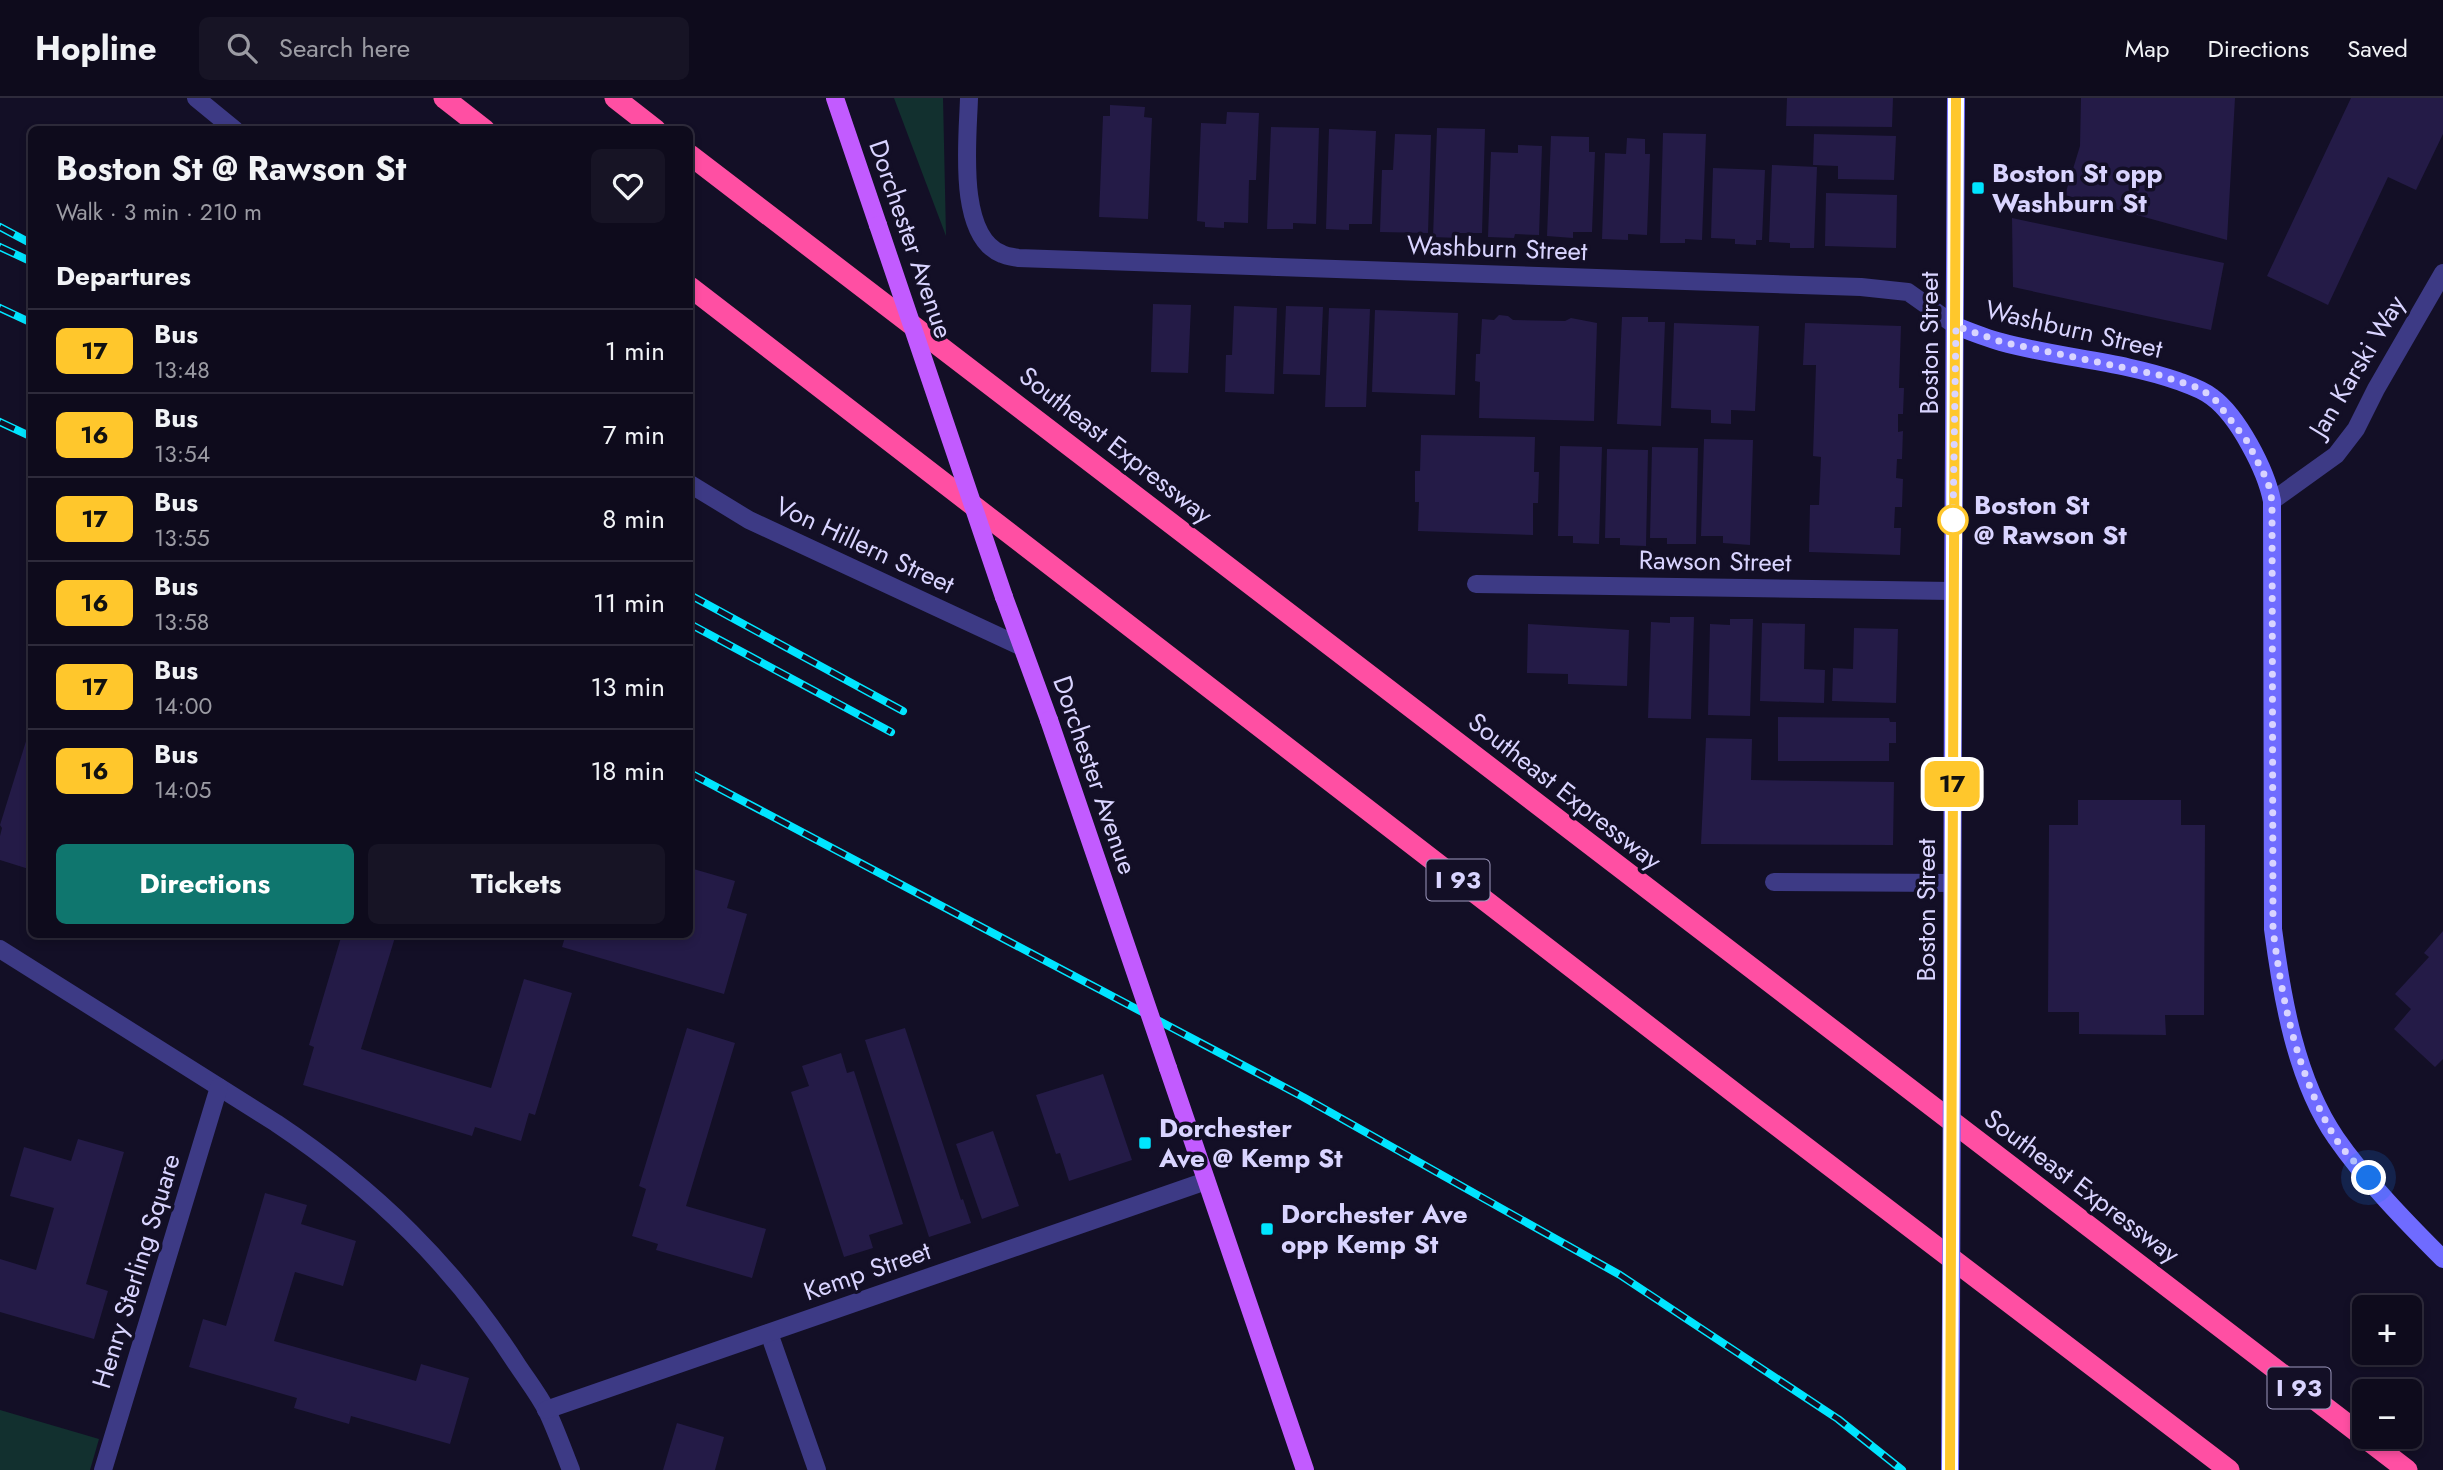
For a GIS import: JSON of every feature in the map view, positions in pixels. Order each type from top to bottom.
[{"type":"highway","points":[[444,98],[480,126]]},
{"type":"highway","points":[[615,98],[651,126]]},
{"type":"highway","name":"Southeast Expressway","points":[[693,157],[2407,1470]]},
{"type":"highway","name":"I 93","points":[[693,289],[1754,1108],[2229,1470]]},
{"type":"main road","name":"Dorchester Avenue","points":[[835,98],[1305,1470]]},
{"type":"main road","name":"Boston Street","points":[[1950,1470],[1956,98]]},
{"type":"main road","name":"Washburn Street","points":[[1956,326],[2002,342],[2159,375],[2196,387],[2213,397],[2247,441],[2268,482],[2272,501],[2273,929],[2279,975],[2305,1079],[2335,1138],[2402,1219],[2443,1259]]},
{"type":"street","points":[[196,98],[229,126]]},
{"type":"street","name":"Washburn Street","points":[[969,98],[967,183],[971,209],[978,230],[1000,254],[1018,258],[1861,287],[1908,292],[1956,326]]},
{"type":"street","name":"Jan Karski Way","points":[[2272,501],[2336,455],[2349,438],[2443,273]]},
{"type":"street","name":"Von Hillern Street","points":[[693,486],[749,520],[1022,647]]},
{"type":"street","name":"Rawson Street","points":[[1476,584],[1952,591]]},
{"type":"street","points":[[1774,882],[1952,883]]},
{"type":"street","points":[[0,948],[320,1153],[369,1192],[411,1232],[483,1312],[546,1410],[571,1470]]},
{"type":"street","name":"Henry Sterling Square","points":[[103,1470],[219,1087]]},
{"type":"street","name":"Kemp Street","points":[[546,1410],[1206,1181]]},
{"type":"street","points":[[769,1332],[817,1470]]},
{"type":"green space","points":[[894,98],[943,98],[946,236]]},
{"type":"green space","points":[[0,1410],[99,1439],[90,1470],[0,1470]]},
{"type":"building","points":[[1787,98],[1893,98],[1892,127],[1786,126]]},
{"type":"building","points":[[2081,98],[2235,98],[2227,240],[2065,195],[2080,146]]},
{"type":"building","points":[[2351,98],[2443,98],[2443,134],[2416,190],[2388,177],[2328,305],[2267,276]]},
{"type":"building","points":[[1110,105],[1145,107],[1144,117],[1152,118],[1148,219],[1099,217],[1103,116],[1110,116]]},
{"type":"building","points":[[1227,112],[1259,113],[1256,180],[1249,180],[1248,223],[1224,222],[1224,228],[1205,227],[1205,222],[1197,221],[1201,123],[1226,124]]},
{"type":"building","points":[[1271,127],[1319,128],[1316,224],[1293,223],[1293,229],[1267,229]]},
{"type":"building","points":[[1437,128],[1485,129],[1482,233],[1458,233],[1458,238],[1433,237]]},
{"type":"building","points":[[1329,129],[1376,131],[1372,224],[1349,224],[1349,230],[1326,229]]},
{"type":"building","points":[[1663,133],[1706,134],[1702,240],[1685,239],[1685,243],[1660,243]]},
{"type":"building","points":[[1395,134],[1431,135],[1428,233],[1380,232],[1382,170],[1393,170]]},
{"type":"building","points":[[1814,134],[1896,136],[1894,180],[1838,179],[1838,166],[1813,165]]},
{"type":"building","points":[[1551,136],[1589,137],[1589,152],[1595,152],[1592,232],[1573,232],[1573,238],[1547,236]]},
{"type":"building","points":[[1627,138],[1645,139],[1645,154],[1650,154],[1647,235],[1628,234],[1628,240],[1602,239],[1605,153],[1626,154]]},
{"type":"building","points":[[1518,145],[1542,146],[1539,235],[1488,237],[1491,152],[1518,153]]},
{"type":"building","points":[[1772,165],[1817,167],[1814,248],[1790,248],[1790,243],[1769,242]]},
{"type":"building","points":[[1713,168],[1765,170],[1762,240],[1756,240],[1756,245],[1735,244],[1735,239],[1711,238]]},
{"type":"building","points":[[1826,193],[1897,195],[1896,248],[1825,246]]},
{"type":"building","points":[[2012,218],[2224,263],[2211,330],[2013,287]]},
{"type":"building","points":[[1153,304],[1191,305],[1188,373],[1151,372]]},
{"type":"building","points":[[1234,306],[1277,308],[1274,394],[1225,392],[1226,355],[1232,355]]},
{"type":"building","points":[[1286,306],[1323,307],[1320,375],[1283,374]]},
{"type":"building","points":[[1329,308],[1370,309],[1366,407],[1325,407]]},
{"type":"building","points":[[1375,310],[1458,313],[1455,395],[1372,392]]},
{"type":"building","points":[[1499,315],[1513,320],[1565,321],[1571,318],[1597,323],[1594,421],[1479,418],[1480,382],[1475,381],[1482,319],[1494,320]]},
{"type":"building","points":[[1622,317],[1648,317],[1648,322],[1665,322],[1661,426],[1617,424]]},
{"type":"building","points":[[1674,323],[1759,326],[1755,411],[1731,410],[1731,424],[1711,423],[1711,410],[1671,408]]},
{"type":"building","points":[[1805,323],[1901,326],[1899,388],[1904,388],[1903,414],[1898,414],[1898,432],[1903,431],[1902,459],[1897,459],[1896,478],[1903,479],[1902,507],[1895,507],[1894,528],[1901,528],[1900,555],[1809,552],[1810,505],[1819,505],[1821,457],[1813,456],[1816,365],[1803,365]]},
{"type":"building","points":[[1421,435],[1535,437],[1534,472],[1539,472],[1538,503],[1533,503],[1533,535],[1418,531],[1419,502],[1415,502],[1415,471],[1420,471]]},
{"type":"building","points":[[1704,439],[1753,440],[1750,545],[1723,543],[1723,536],[1701,536]]},
{"type":"building","points":[[1560,446],[1602,447],[1599,544],[1573,543],[1573,536],[1558,536]]},
{"type":"building","points":[[1652,447],[1698,448],[1696,544],[1667,544],[1667,538],[1650,538]]},
{"type":"building","points":[[1607,449],[1648,450],[1646,546],[1620,545],[1620,538],[1605,538]]},
{"type":"building","points":[[1670,617],[1694,617],[1691,719],[1648,718],[1651,622],[1670,623]]},
{"type":"building","points":[[1730,619],[1753,619],[1750,716],[1708,715],[1710,624],[1730,625]]},
{"type":"building","points":[[1762,623],[1805,624],[1804,669],[1825,670],[1824,703],[1760,701]]},
{"type":"building","points":[[1528,624],[1629,630],[1627,686],[1568,684],[1568,674],[1527,673]]},
{"type":"building","points":[[1854,628],[1898,629],[1896,703],[1832,701],[1833,668],[1853,669]]},
{"type":"building","points":[[1778,717],[1889,718],[1890,722],[1896,722],[1896,743],[1889,743],[1889,761],[1778,761]]},
{"type":"building","points":[[28,735],[28,869],[0,860],[0,825]]},
{"type":"building","points":[[1706,738],[1752,739],[1751,780],[1894,782],[1893,845],[1701,844]]},
{"type":"building","points":[[2078,800],[2181,800],[2181,825],[2205,825],[2204,1015],[2165,1015],[2166,1035],[2079,1034],[2079,1012],[2048,1012],[2049,825],[2078,825]]},
{"type":"building","points":[[693,869],[735,881],[727,908],[747,914],[724,994],[562,947],[565,938],[693,938]]},
{"type":"building","points":[[2443,931],[2443,1059],[2435,1067],[2394,1029],[2411,1009],[2395,994],[2429,957],[2424,953]]},
{"type":"building","points":[[341,938],[395,938],[361,1049],[491,1088],[524,979],[572,993],[535,1115],[529,1113],[521,1141],[475,1127],[472,1136],[303,1085],[314,1047],[309,1045]]},
{"type":"building","points":[[687,1028],[735,1043],[686,1206],[766,1229],[752,1278],[656,1250],[658,1244],[632,1236],[646,1189],[639,1186]]},
{"type":"building","points":[[905,1028],[971,1223],[929,1237],[865,1040]]},
{"type":"building","points":[[841,1053],[847,1073],[854,1071],[903,1224],[869,1235],[873,1248],[844,1257],[791,1092],[809,1086],[802,1066]]},
{"type":"building","points":[[1103,1074],[1132,1160],[1069,1181],[1060,1153],[1056,1154],[1036,1095]]},
{"type":"building","points":[[993,1131],[1019,1206],[982,1219],[956,1144]]},
{"type":"building","points":[[78,1139],[124,1152],[86,1284],[108,1291],[94,1339],[0,1312],[0,1259],[36,1270],[54,1208],[10,1196],[24,1147],[71,1161]]},
{"type":"building","points":[[265,1193],[307,1205],[301,1224],[356,1241],[343,1286],[295,1272],[274,1341],[416,1381],[421,1364],[469,1378],[450,1444],[351,1416],[349,1424],[294,1408],[297,1398],[189,1367],[203,1319],[226,1326]]},
{"type":"building","points":[[677,1423],[724,1437],[715,1470],[663,1470]]},
{"type":"railway","points":[[0,227],[28,242]]},
{"type":"railway","points":[[0,247],[28,260]]},
{"type":"railway","points":[[0,308],[28,321]]},
{"type":"railway","points":[[0,422],[28,435]]},
{"type":"railway","points":[[693,597],[903,711]]},
{"type":"railway","points":[[693,626],[891,732]]},
{"type":"railway","points":[[693,775],[1303,1097],[1620,1275],[1838,1419],[1902,1470]]},
{"type":"bus line","name":"17","points":[[1950,1470],[1956,98]]},
{"type":"place","name":"Boston St opp Washburn St","points":[[1978,188]]},
{"type":"place","name":"Boston St @ Rawson St","points":[[1953,520]]},
{"type":"place","name":"Dorchester Ave @ Kemp St","points":[[1145,1143]]},
{"type":"place","name":"Dorchester Ave opp Kemp St","points":[[1267,1229]]},
{"type":"route","points":[[1953,520],[1956,326],[2002,342],[2159,375],[2196,387],[2213,397],[2247,441],[2268,482],[2272,501],[2273,929],[2279,975],[2305,1079],[2335,1138],[2369,1178]]}]
